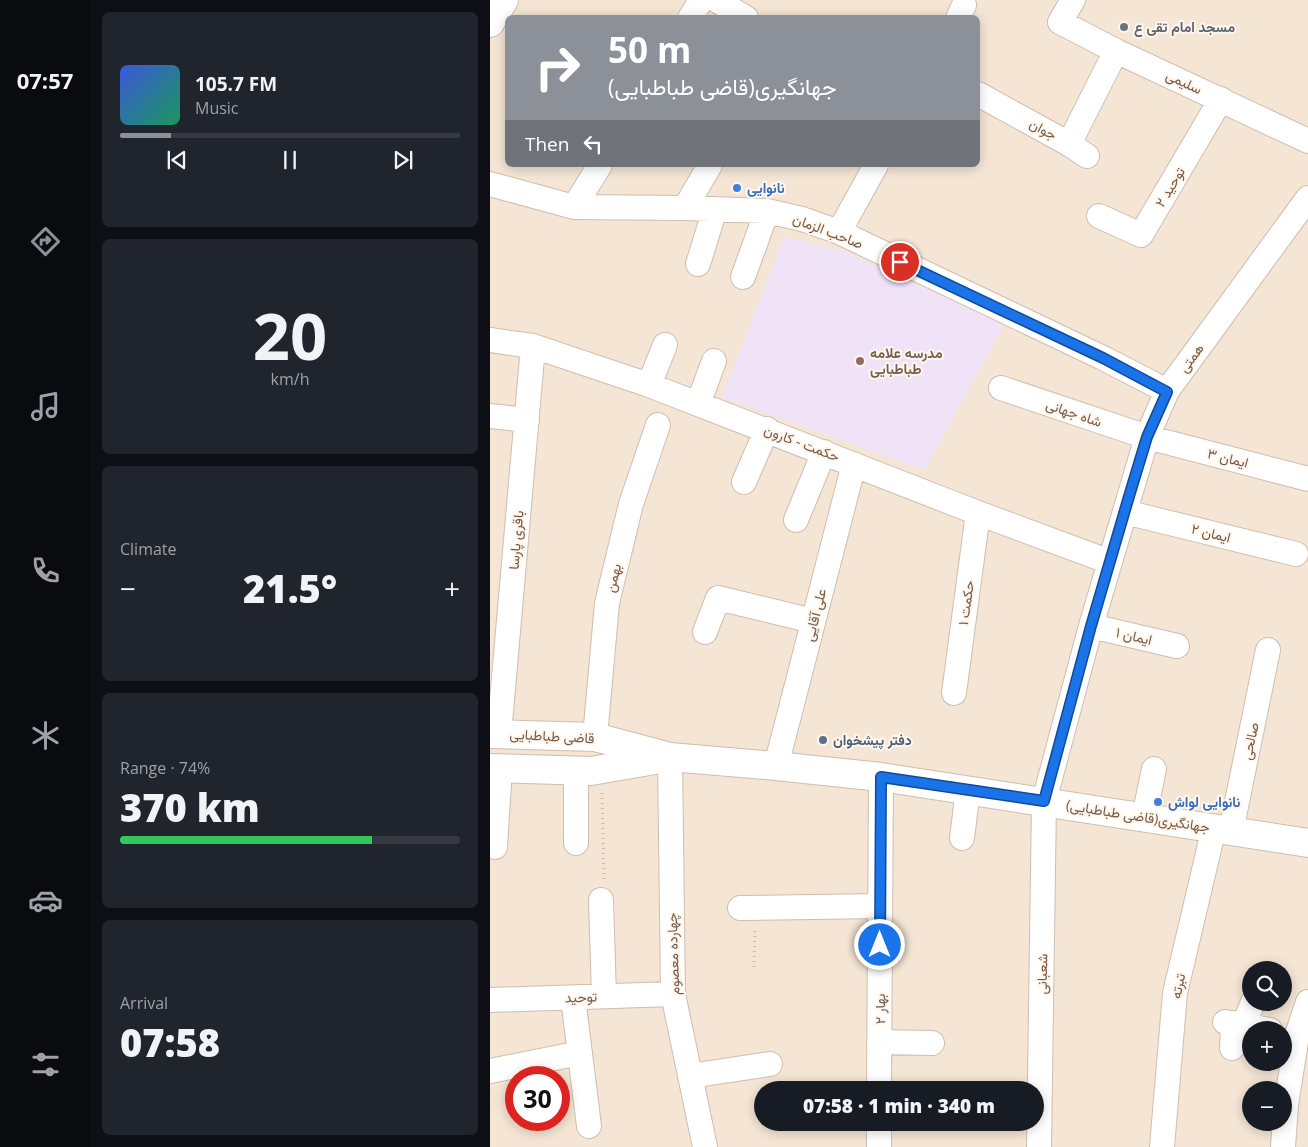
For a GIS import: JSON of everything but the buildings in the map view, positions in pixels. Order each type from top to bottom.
[{"type":"street","points":[[490,23],[504,0]]},
{"type":"street","points":[[692,15],[701,0]]},
{"type":"street","points":[[716,0],[741,15]]},
{"type":"street","name":"سلیمی","points":[[1073,0],[1060,22],[1116,51],[1308,141]]},
{"type":"street","name":"جوان","points":[[980,95],[1078,150],[1116,51]]},
{"type":"street","name":"توحید ۲","points":[[1099,216],[1142,234],[1221,100]]},
{"type":"street","points":[[574,207],[599,167]]},
{"type":"street","points":[[686,208],[709,167]]},
{"type":"street","points":[[839,232],[875,167]]},
{"type":"street","name":"صاحب الزمان","points":[[490,184],[574,207],[767,211],[802,219],[839,232],[1103,358],[1167,392]]},
{"type":"street","name":"همتی","points":[[1044,801],[1091,626],[1147,437],[1167,392],[1308,198]]},
{"type":"street","points":[[698,264],[715,209]]},
{"type":"street","points":[[743,277],[767,211]]},
{"type":"street","name":"حکمت - کارون","points":[[490,340],[533,346],[649,385],[767,429],[978,513],[1110,562]]},
{"type":"street","points":[[649,385],[665,345]]},
{"type":"street","name":"باقری پارسا","points":[[494,734],[533,346]]},
{"type":"street","points":[[698,404],[714,361]]},
{"type":"street","name":"شاه جهانی","points":[[1001,388],[1147,437]]},
{"type":"street","points":[[490,416],[526,420]]},
{"type":"street","name":"بهمن","points":[[595,737],[607,603],[631,504],[658,425]]},
{"type":"street","points":[[744,482],[767,429]]},
{"type":"street","name":"ایمان ۳","points":[[1147,437],[1308,478]]},
{"type":"street","points":[[796,520],[824,452]]},
{"type":"street","name":"علی آقایی","points":[[776,766],[854,464]]},
{"type":"street","name":"ایمان ۲","points":[[1125,512],[1296,554]]},
{"type":"street","name":"حکمت ۱","points":[[954,693],[978,513]]},
{"type":"street","points":[[705,632],[718,598],[813,621]]},
{"type":"street","name":"ایمان ۱","points":[[1091,626],[1177,646]]},
{"type":"street","name":"صالحی","points":[[1223,830],[1268,650]]},
{"type":"street","name":"قاضی طباطبایی","points":[[494,734],[595,737],[670,757]]},
{"type":"street","points":[[495,847],[495,768],[588,770],[670,757]]},
{"type":"street","name":"جهانگیری(قاضی طباطبایی)","points":[[670,757],[881,777],[1308,843]]},
{"type":"street","name":"چهارده معصوم","points":[[670,757],[673,994],[705,1147]]},
{"type":"street","points":[[1144,817],[1154,769]]},
{"type":"street","points":[[576,843],[588,770]]},
{"type":"street","name":"بهار ۲","points":[[879,1081],[881,777]]},
{"type":"street","points":[[962,838],[968,790]]},
{"type":"street","name":"شعبانی","points":[[1039,1147],[1044,801]]},
{"type":"street","name":"تبرته","points":[[1162,1147],[1175,993],[1223,830]]},
{"type":"street","points":[[601,900],[604,996]]},
{"type":"street","points":[[747,908],[880,906]]},
{"type":"street","name":"توحید","points":[[490,1000],[673,994]]},
{"type":"street","points":[[573,998],[589,1126]]},
{"type":"street","points":[[1292,1030],[1308,1002]]},
{"type":"street","points":[[1232,1048],[1234,1023],[1245,1011]]},
{"type":"street","points":[[1234,1023],[1242,1025]]},
{"type":"street","points":[[880,1042],[932,1043]]},
{"type":"street","points":[[490,1071],[580,1053]]},
{"type":"street","points":[[690,1076],[770,1064]]},
{"type":"street","points":[[1283,1147],[1288,1071]]},
{"type":"street","points":[[879,1131],[879,1147]]},
{"type":"path","points":[[588,770],[605,900],[601,900]]},
{"type":"path","points":[[747,908],[754,967]]},
{"type":"shaded area","points":[[490,0],[1308,0],[1308,1147],[490,1147]]},
{"type":"shaded area","name":"مدرسه علامه طباطبایی","points":[[784,237],[842,250],[1004,325],[924,470],[722,397]]},
{"type":"place","name":"مسجد امام تقی ع","points":[[1124,27]]},
{"type":"place","name":"نانوایی","points":[[737,188]]},
{"type":"place","name":"مدرسه علامه طباطبایی","points":[[860,361]]},
{"type":"place","name":"دفتر پیشخوان","points":[[823,740]]},
{"type":"place","name":"نانوایی لواش","points":[[1158,802]]},
{"type":"route","points":[[880,945],[881,777],[1044,801],[1091,626],[1130,493],[1147,437],[1167,392],[1103,358],[900,262]]}]
